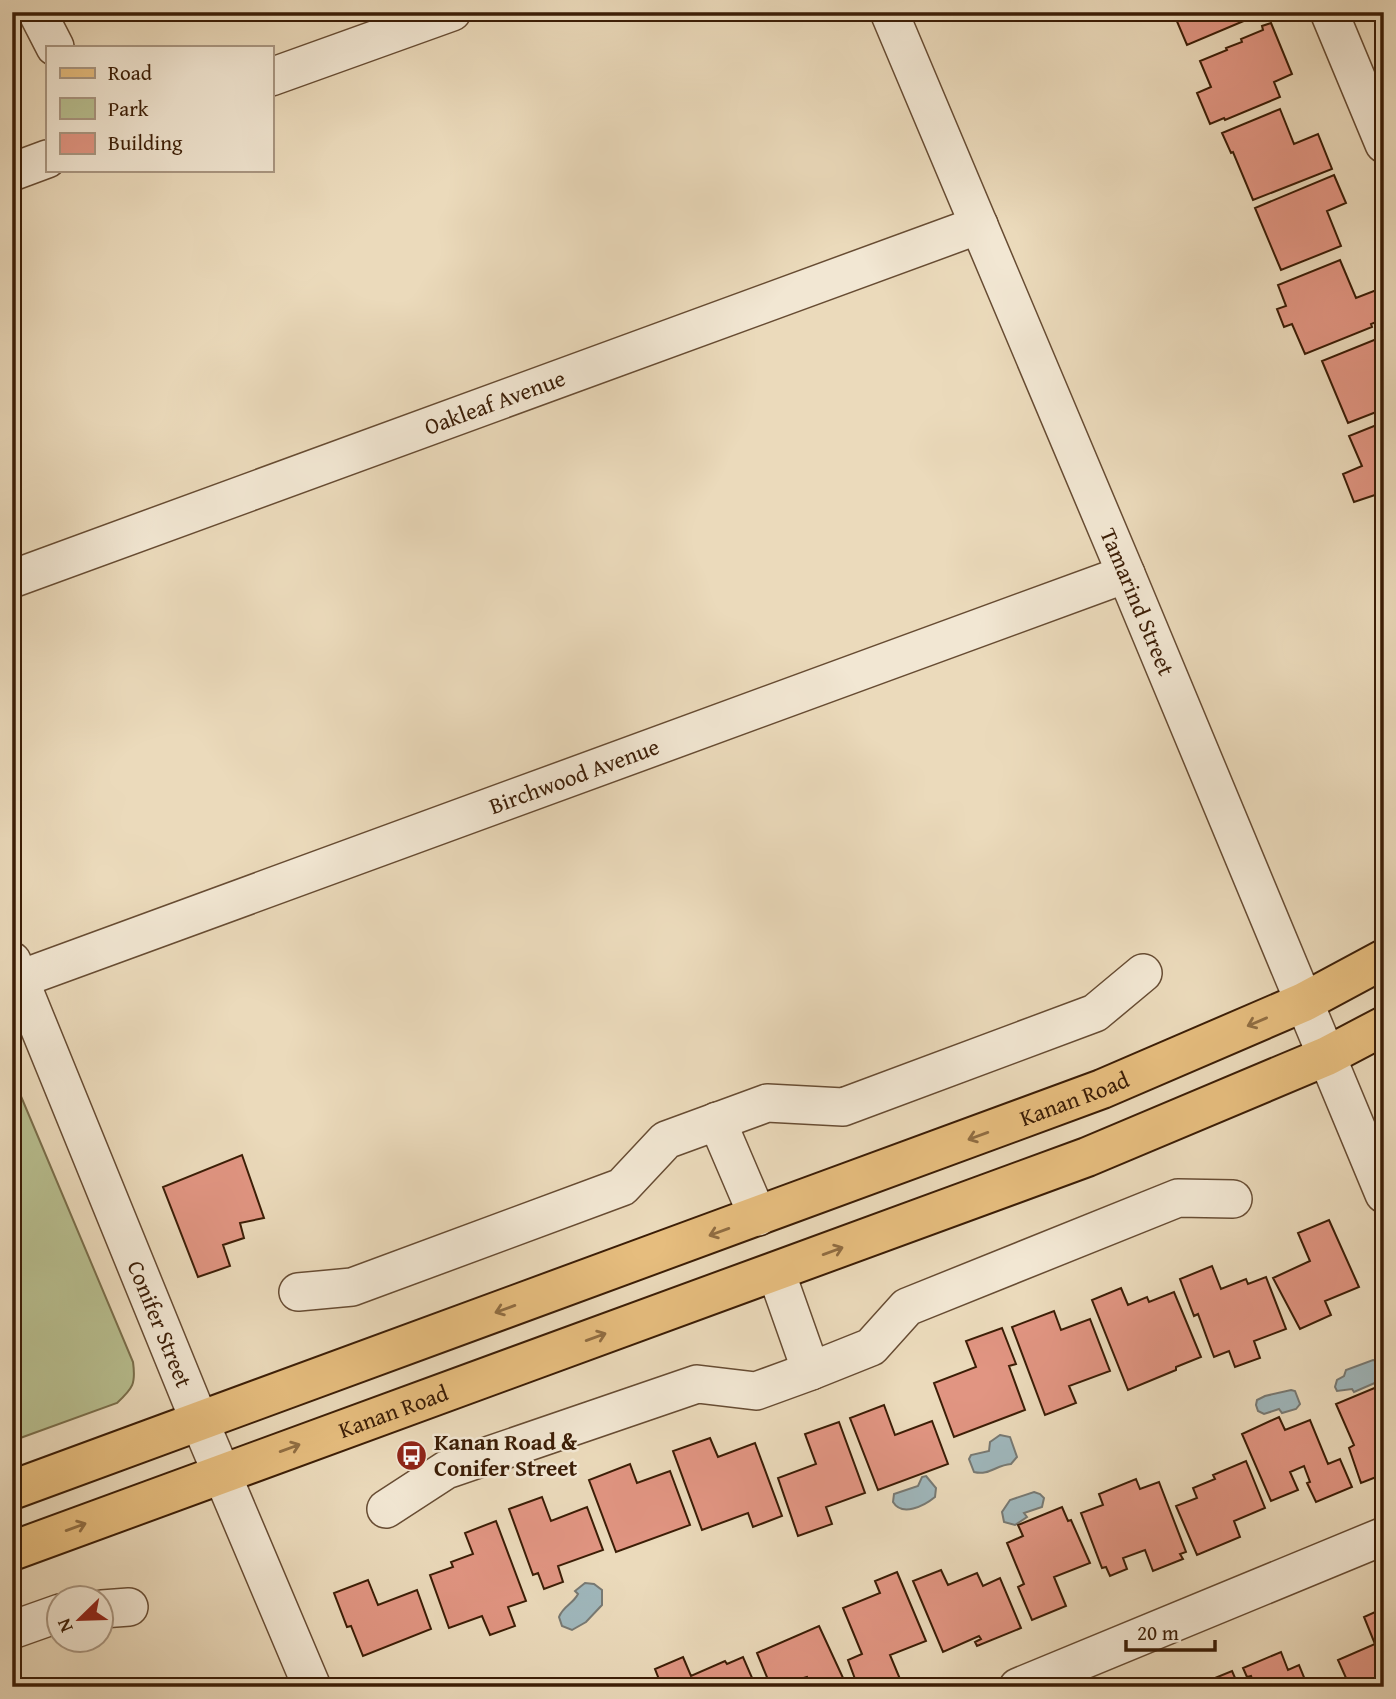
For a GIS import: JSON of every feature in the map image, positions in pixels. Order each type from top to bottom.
[{"type":"main road","name":"Kanan Road","points":[[12,1490],[1102,1089],[1304,1002],[1384,959]]},
{"type":"main road","name":"Kanan Road","points":[[12,1550],[1087,1157],[1326,1056],[1384,1026]]},
{"type":"street","points":[[37,12],[54,46]]},
{"type":"street","points":[[273,76],[452,12]]},
{"type":"street","name":"Tamarind Street","points":[[889,12],[1384,1194]]},
{"type":"street","points":[[1329,12],[1384,144]]},
{"type":"street","points":[[12,172],[46,159]]},
{"type":"street","name":"Oakleaf Avenue","points":[[12,579],[979,225]]},
{"type":"street","name":"Birchwood Avenue","points":[[16,970],[1126,574]]},
{"type":"street","name":"Conifer Street","points":[[16,970],[312,1687]]},
{"type":"street","points":[[298,1292],[352,1287],[622,1186],[666,1140],[767,1103],[843,1107],[1095,1013],[1143,973]]},
{"type":"street","points":[[718,1121],[758,1217]]},
{"type":"street","points":[[386,1509],[446,1470],[697,1384],[756,1391],[811,1371],[872,1347],[907,1307],[1178,1198],[1233,1199]]},
{"type":"street","points":[[776,1272],[811,1371]]},
{"type":"street","points":[[1018,1687],[1384,1536]]},
{"type":"street","points":[[12,1630],[46,1618]]},
{"type":"green space","points":[[12,1075],[133,1362],[134,1376],[130,1389],[117,1403],[12,1441]]},
{"type":"water","points":[[1373,1360],[1384,1363],[1384,1379],[1354,1392],[1352,1389],[1337,1391],[1337,1380],[1344,1376],[1346,1370]]},
{"type":"water","points":[[1295,1391],[1300,1404],[1296,1409],[1282,1413],[1279,1409],[1264,1414],[1258,1411],[1257,1400]]},
{"type":"water","points":[[1000,1435],[1010,1437],[1017,1457],[1011,1464],[984,1473],[974,1472],[969,1459],[971,1455],[989,1451],[990,1442]]},
{"type":"water","points":[[926,1476],[936,1488],[935,1497],[913,1509],[902,1509],[893,1502],[894,1494],[918,1486],[922,1477]]},
{"type":"water","points":[[1034,1492],[1044,1498],[1042,1507],[1024,1513],[1027,1517],[1015,1525],[1004,1522],[1002,1512],[1010,1500]]},
{"type":"water","points":[[585,1583],[594,1584],[602,1590],[602,1605],[586,1622],[572,1630],[562,1626],[559,1617],[578,1594],[575,1591]]},
{"type":"building","points":[[1173,12],[1265,12],[1187,45]]},
{"type":"building","points":[[1271,23],[1292,74],[1274,82],[1280,97],[1210,124],[1197,93],[1211,87],[1200,61],[1242,42],[1241,39],[1263,30],[1262,26]]},
{"type":"building","points":[[1280,109],[1294,144],[1318,134],[1332,169],[1253,200],[1222,133]]},
{"type":"building","points":[[1334,175],[1346,203],[1327,211],[1341,246],[1281,270],[1255,208]]},
{"type":"building","points":[[1340,260],[1356,298],[1379,289],[1384,301],[1384,319],[1371,324],[1372,327],[1305,354],[1292,324],[1284,327],[1277,309],[1286,306],[1278,285]]},
{"type":"building","points":[[1384,336],[1384,409],[1348,423],[1322,361]]},
{"type":"building","points":[[1384,422],[1384,492],[1354,502],[1343,474],[1362,466],[1349,436]]},
{"type":"building","points":[[242,1155],[264,1218],[240,1223],[244,1238],[223,1245],[230,1266],[198,1277],[163,1187]]},
{"type":"building","points":[[1329,1220],[1359,1287],[1325,1301],[1331,1315],[1300,1329],[1273,1278],[1310,1261],[1298,1233]]},
{"type":"building","points":[[1212,1266],[1221,1289],[1246,1279],[1248,1284],[1266,1277],[1286,1329],[1254,1341],[1260,1358],[1235,1367],[1229,1351],[1214,1357],[1198,1314],[1194,1316],[1180,1279]]},
{"type":"building","points":[[1121,1288],[1128,1305],[1147,1297],[1149,1302],[1174,1292],[1201,1357],[1128,1390],[1092,1300]]},
{"type":"building","points":[[1054,1311],[1061,1330],[1090,1319],[1110,1371],[1069,1386],[1076,1403],[1045,1415],[1012,1327]]},
{"type":"building","points":[[1002,1328],[1016,1364],[1009,1366],[1025,1410],[954,1437],[934,1383],[976,1367],[966,1341]]},
{"type":"building","points":[[1384,1384],[1384,1474],[1361,1483],[1349,1448],[1354,1445],[1336,1404]]},
{"type":"building","points":[[884,1405],[895,1435],[932,1421],[948,1464],[878,1490],[850,1418]]},
{"type":"building","points":[[1279,1417],[1285,1430],[1310,1420],[1328,1464],[1340,1459],[1352,1487],[1316,1502],[1307,1483],[1310,1482],[1304,1466],[1290,1472],[1298,1490],[1271,1501],[1242,1434]]},
{"type":"building","points":[[839,1422],[865,1493],[826,1507],[832,1524],[798,1536],[778,1478],[816,1464],[805,1434]]},
{"type":"building","points":[[710,1438],[718,1457],[755,1443],[782,1516],[753,1527],[748,1513],[702,1530],[673,1451]]},
{"type":"building","points":[[1246,1461],[1265,1508],[1234,1521],[1240,1537],[1197,1555],[1176,1506],[1197,1498],[1193,1488],[1215,1479],[1213,1475]]},
{"type":"building","points":[[630,1464],[637,1483],[670,1471],[690,1525],[616,1552],[589,1480]]},
{"type":"building","points":[[1136,1479],[1140,1489],[1159,1482],[1186,1552],[1180,1554],[1183,1559],[1153,1571],[1145,1550],[1123,1558],[1127,1569],[1110,1576],[1106,1567],[1102,1568],[1081,1513],[1103,1505],[1099,1494]]},
{"type":"building","points":[[542,1497],[551,1521],[587,1507],[603,1550],[558,1566],[563,1582],[544,1589],[538,1573],[533,1575],[509,1509]]},
{"type":"building","points":[[1062,1507],[1068,1521],[1071,1520],[1090,1563],[1054,1577],[1066,1606],[1032,1620],[1018,1587],[1024,1584],[1007,1543],[1023,1536],[1018,1525]]},
{"type":"building","points":[[496,1521],[526,1601],[508,1607],[515,1626],[490,1635],[482,1616],[449,1628],[430,1575],[453,1567],[451,1562],[473,1554],[465,1533]]},
{"type":"building","points":[[941,1570],[948,1585],[977,1573],[983,1586],[1000,1578],[1021,1628],[977,1646],[975,1642],[981,1639],[979,1636],[943,1652],[913,1581]]},
{"type":"building","points":[[897,1572],[926,1641],[890,1655],[900,1679],[881,1687],[858,1687],[848,1660],[862,1654],[843,1608],[880,1593],[875,1581]]},
{"type":"building","points":[[368,1580],[378,1605],[417,1590],[431,1629],[363,1656],[351,1626],[347,1627],[334,1593]]},
{"type":"building","points":[[1384,1608],[1384,1687],[1350,1687],[1338,1660],[1375,1644],[1364,1617]]},
{"type":"building","points":[[819,1626],[844,1680],[830,1687],[811,1687],[807,1677],[797,1680],[800,1687],[771,1687],[757,1653]]},
{"type":"building","points":[[1281,1652],[1288,1670],[1299,1665],[1308,1687],[1255,1687],[1251,1676],[1247,1677],[1243,1668]]},
{"type":"building","points":[[683,1657],[691,1676],[725,1661],[727,1664],[743,1657],[756,1687],[662,1687],[655,1669]]},
{"type":"building","points":[[1232,1671],[1239,1687],[1193,1687]]},
{"type":"place","name":"Kanan Road & Conifer Street","points":[[411,1455]]}]
